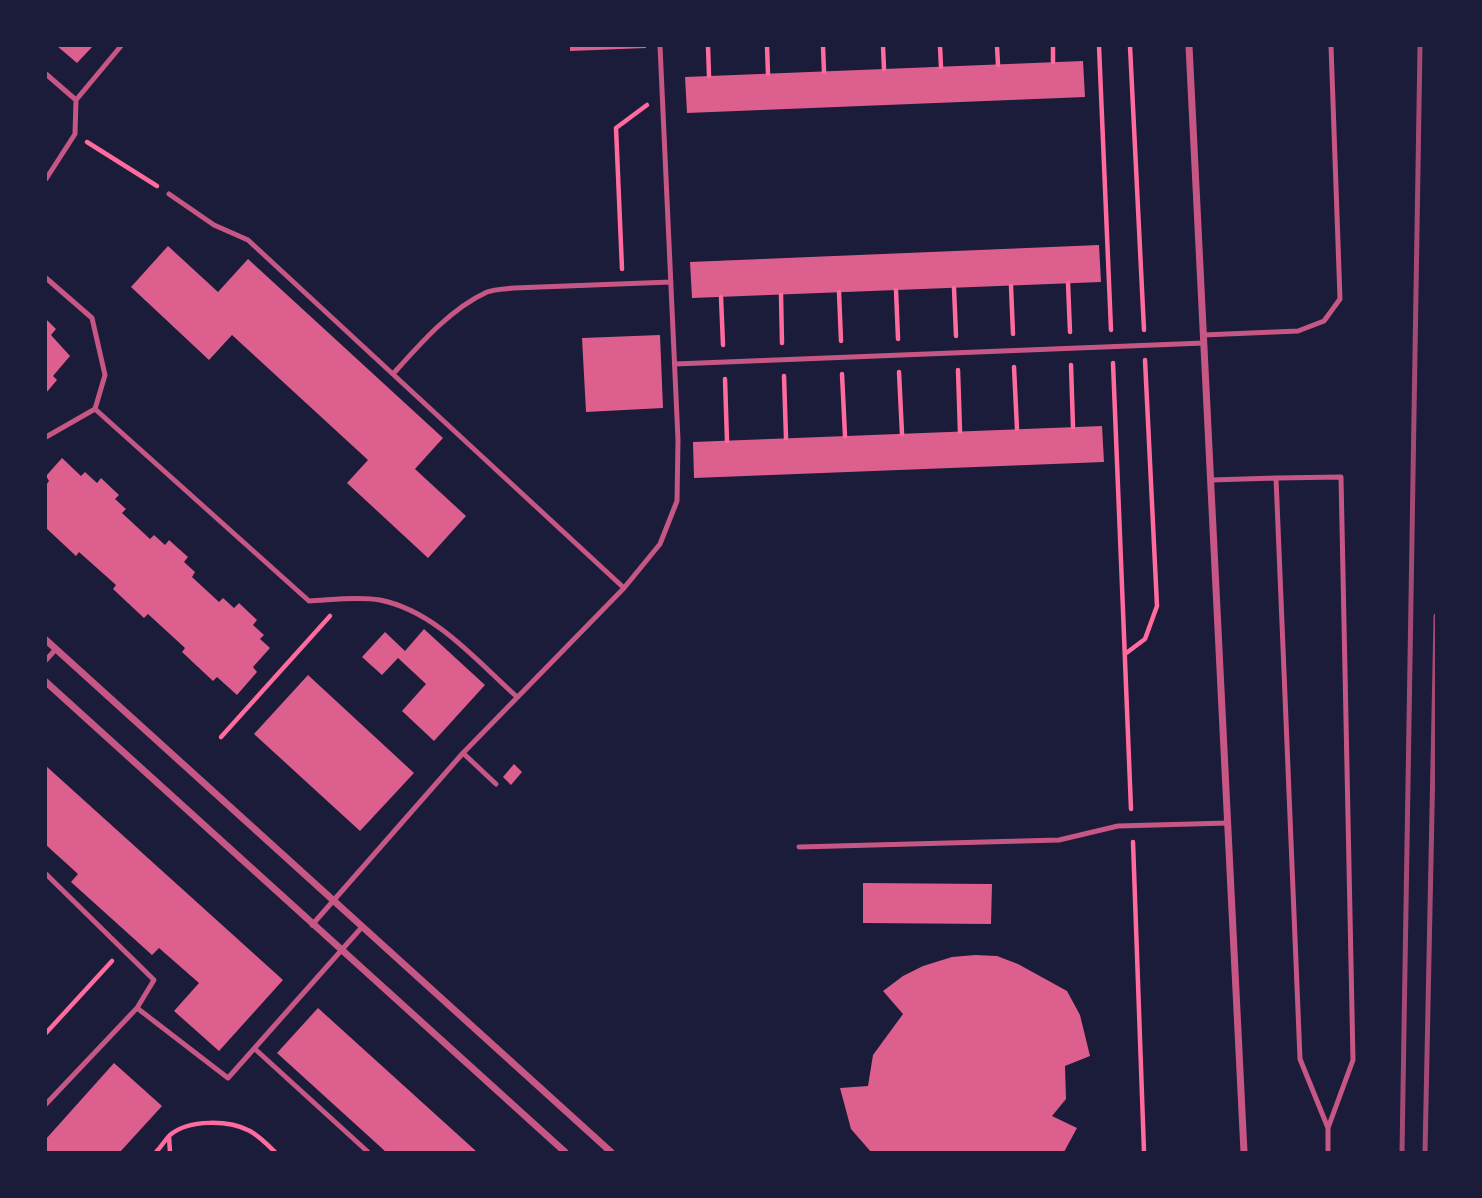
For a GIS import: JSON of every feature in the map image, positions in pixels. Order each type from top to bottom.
[{"type":"street","points":[[1189,46],[1244,1153]]},
{"type":"street","points":[[46,640],[611,1153]]},
{"type":"street","points":[[46,682],[565,1153]]},
{"type":"lane","points":[[46,178],[75,134],[76,100],[121,46]]},
{"type":"lane","points":[[312,925],[463,753],[624,588],[660,544],[677,501],[678,440],[660,46]]},
{"type":"lane","points":[[675,365],[1112,347],[1298,331],[1324,321],[1340,299],[1331,46]]},
{"type":"lane","points":[[46,74],[76,100]]},
{"type":"lane","points":[[169,194],[214,225],[248,240],[624,588]]},
{"type":"lane","points":[[46,278],[92,318],[106,375],[95,409],[46,437]]},
{"type":"lane","points":[[393,374],[422,342],[454,313],[489,292],[514,288],[671,282]]},
{"type":"lane","points":[[95,409],[309,601],[378,600],[408,608],[432,621],[516,696]]},
{"type":"lane","points":[[1211,480],[1341,477],[1353,1060],[1328,1128],[1328,1153]]},
{"type":"lane","points":[[1276,478],[1300,1059],[1328,1128]]},
{"type":"lane","points":[[46,660],[56,649]]},
{"type":"lane","points":[[463,753],[496,784]]},
{"type":"lane","points":[[799,847],[1059,840],[1118,827],[1228,823]]},
{"type":"lane","points":[[46,874],[154,980],[137,1007],[46,1104]]},
{"type":"lane","points":[[137,1007],[228,1078],[362,927]]},
{"type":"lane","points":[[255,1049],[368,1153]]},
{"type":"path","points":[[708,46],[709,76]]},
{"type":"path","points":[[766,46],[768,74]]},
{"type":"path","points":[[823,46],[824,72]]},
{"type":"path","points":[[883,46],[884,69]]},
{"type":"path","points":[[940,46],[940,67]]},
{"type":"path","points":[[997,46],[998,65]]},
{"type":"path","points":[[1053,46],[1053,62]]},
{"type":"path","points":[[1099,46],[1144,1153]]},
{"type":"path","points":[[623,284],[616,128],[662,93]]},
{"type":"path","points":[[75,134],[169,194]]},
{"type":"path","points":[[221,737],[345,600]]},
{"type":"path","points":[[46,1032],[120,952]]},
{"type":"path","points":[[156,1153],[169,1136],[188,1126],[203,1124],[238,1126],[253,1132],[275,1153]]},
{"type":"path","points":[[169,1136],[170,1153]]},
{"type":"building","points":[[57,46],[93,46],[77,63]]},
{"type":"building","points":[[570,46],[646,46],[646,48],[570,51]]},
{"type":"building","points":[[1083,61],[1085,97],[687,113],[685,77]]},
{"type":"building","points":[[1099,245],[1101,282],[692,298],[690,262]]},
{"type":"building","points":[[168,246],[218,292],[248,259],[443,438],[415,469],[466,516],[428,558],[347,483],[368,460],[232,335],[209,360],[131,287]]},
{"type":"building","points":[[46,319],[56,329],[51,335],[70,356],[53,376],[57,380],[46,393]]},
{"type":"building","points":[[660,335],[663,408],[586,412],[582,338]]},
{"type":"building","points":[[1102,426],[1104,462],[694,478],[693,442]]},
{"type":"building","points":[[62,458],[81,476],[85,472],[97,483],[101,478],[119,495],[115,499],[126,509],[122,513],[150,539],[154,535],[165,545],[169,540],[188,557],[184,562],[195,572],[192,577],[219,602],[223,598],[234,608],[239,603],[257,620],[253,625],[264,635],[260,639],[270,648],[253,667],[257,672],[237,695],[217,677],[213,681],[182,652],[185,648],[148,614],[144,618],[113,589],[116,585],[79,552],[76,556],[46,528],[46,485],[49,481],[46,476]]},
{"type":"building","points":[[424,629],[485,685],[434,741],[402,711],[426,684],[398,658],[382,675],[362,657],[385,632],[405,651]]},
{"type":"building","points":[[308,675],[414,773],[360,831],[254,734]]},
{"type":"building","points":[[514,764],[522,772],[511,785],[503,777]]},
{"type":"building","points":[[46,766],[283,980],[219,1051],[174,1011],[199,983],[159,948],[152,955],[71,882],[78,874],[46,845]]},
{"type":"building","points":[[863,883],[992,884],[991,924],[863,923]]},
{"type":"building","points":[[997,956],[1018,964],[1067,991],[1080,1015],[1090,1056],[1065,1066],[1066,1099],[1052,1116],[1077,1128],[1064,1152],[871,1152],[851,1129],[840,1088],[868,1086],[873,1055],[903,1014],[883,991],[903,976],[923,966],[952,957]]},
{"type":"building","points":[[318,1008],[477,1152],[386,1152],[277,1053]]},
{"type":"building","points":[[114,1063],[162,1106],[120,1152],[46,1152],[46,1139]]},
{"type":"railway","points":[[1402,1152],[1420,46]]},
{"type":"railway","points":[[1425,1152],[1436,616]]}]
